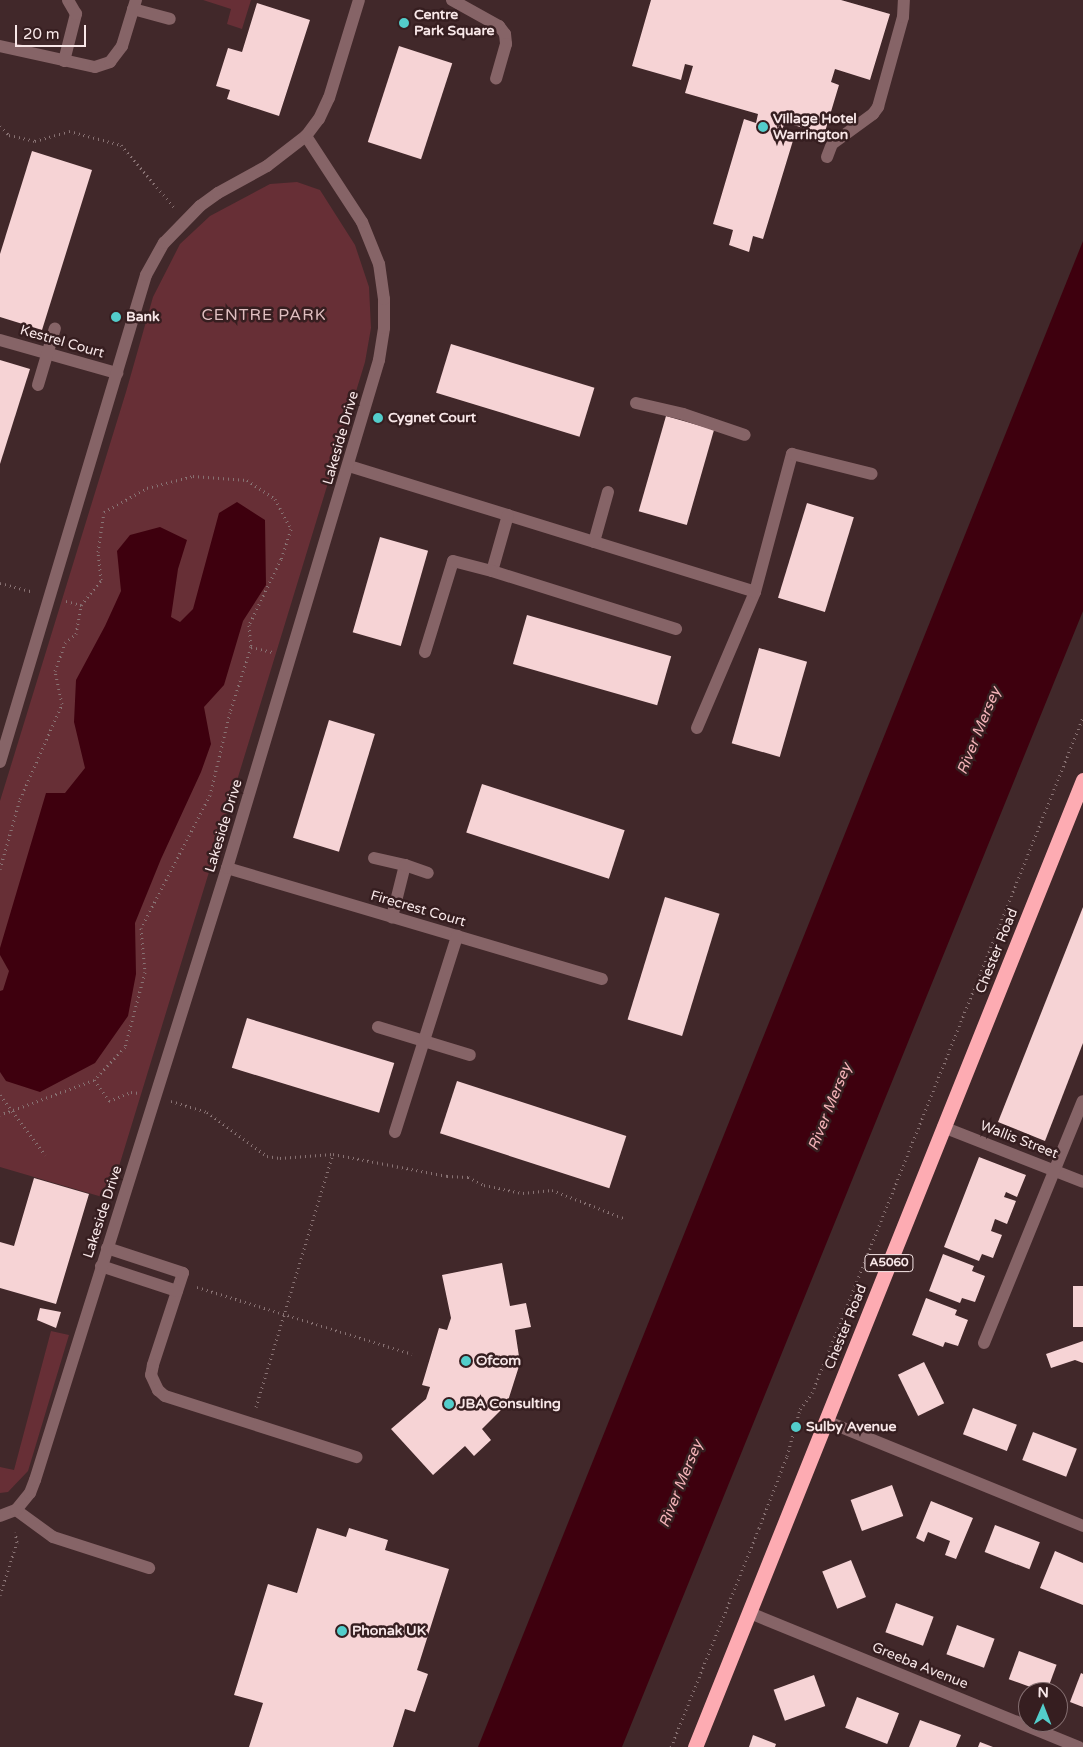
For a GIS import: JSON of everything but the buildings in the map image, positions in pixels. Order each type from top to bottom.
[{"type":"highway","name":"Chester Road","points":[[695,1747],[1083,780]]},
{"type":"street","points":[[64,61],[76,14],[68,0]]},
{"type":"street","points":[[0,762],[146,275],[164,243],[184,220],[218,193],[267,166],[306,136],[319,119],[329,98],[359,0]]},
{"type":"street","points":[[452,0],[499,26],[505,34],[506,44],[496,79]]},
{"type":"street","points":[[828,157],[832,144],[873,114],[878,107],[903,18],[904,0]]},
{"type":"street","points":[[0,46],[95,67],[110,62],[122,46],[134,4],[170,19]]},
{"type":"street","name":"Lakeside Drive","points":[[8,1513],[30,1493],[35,1480],[227,868],[380,360],[384,328],[384,299],[379,264],[362,222],[306,136]]},
{"type":"street","points":[[38,385],[55,328]]},
{"type":"street","name":"Kestrel Court","points":[[0,340],[117,373]]},
{"type":"street","points":[[636,403],[683,414],[745,435]]},
{"type":"street","points":[[697,728],[754,592],[792,454],[872,474]]},
{"type":"street","points":[[349,466],[754,592]]},
{"type":"street","points":[[594,542],[608,492]]},
{"type":"street","points":[[492,571],[508,515]]},
{"type":"street","points":[[425,652],[452,561],[492,571],[676,629]]},
{"type":"street","points":[[374,858],[428,873]]},
{"type":"street","points":[[392,917],[404,865]]},
{"type":"street","name":"Firecrest Court","points":[[227,868],[602,979]]},
{"type":"street","points":[[395,1132],[457,936]]},
{"type":"street","points":[[378,1027],[470,1055]]},
{"type":"street","points":[[984,1342],[1083,1101]]},
{"type":"street","name":"Wallis Street","points":[[944,1127],[1083,1182]]},
{"type":"street","points":[[107,1248],[180,1282]]},
{"type":"street","points":[[101,1266],[180,1282]]},
{"type":"street","points":[[180,1282],[153,1365],[153,1383],[164,1396],[356,1457]]},
{"type":"street","points":[[826,1421],[1083,1526]]},
{"type":"street","points":[[8,1513],[52,1537],[149,1568]]},
{"type":"street","name":"Greeba Avenue","points":[[750,1613],[1080,1747]]},
{"type":"path","points":[[0,126],[9,135],[35,141],[69,131],[121,146],[184,220]]},
{"type":"path","points":[[0,870],[20,799],[62,704],[56,671],[65,643],[76,634],[81,605],[101,580],[98,552],[104,512],[148,488],[192,476],[247,480],[275,499],[291,529],[281,559],[249,625],[251,647],[230,712],[210,795],[141,928],[145,972],[125,1047],[94,1080],[11,1110],[0,1116]]},
{"type":"path","points":[[671,1747],[763,1519],[787,1456],[800,1409],[812,1393],[1083,717]]},
{"type":"path","points":[[94,1080],[109,1101],[131,1092],[156,1096],[207,1112],[267,1156],[280,1158],[333,1154],[447,1176],[468,1177],[484,1185],[523,1193],[552,1190],[626,1219]]},
{"type":"path","points":[[0,1095],[45,1155]]},
{"type":"path","points":[[251,1424],[333,1154]]},
{"type":"path","points":[[180,1282],[412,1354]]},
{"type":"path","points":[[0,1595],[17,1542],[8,1513]]},
{"type":"shaded area","points":[[203,0],[251,0],[242,29],[227,24],[231,9]]},
{"type":"shaded area","points":[[297,182],[320,190],[355,245],[369,287],[371,328],[365,362],[109,1199],[0,1167],[0,801],[126,392],[153,297],[180,244],[210,216],[270,184]]},
{"type":"shaded area","points":[[51,1331],[69,1335],[28,1471],[8,1492],[0,1493],[0,1467],[14,1470]]},
{"type":"water","name":"River Mersey","points":[[1083,241],[1083,611],[622,1747],[478,1747]]},
{"type":"water","points":[[237,502],[265,520],[266,585],[243,621],[224,685],[204,707],[211,744],[201,772],[161,859],[135,923],[136,974],[128,1016],[95,1063],[40,1092],[6,1081],[0,1072],[0,991],[3,990],[9,971],[0,955],[0,948],[46,793],[65,793],[85,768],[74,722],[76,680],[105,626],[121,591],[117,551],[130,535],[160,527],[187,540],[178,569],[171,617],[180,622],[193,609],[219,513]]},
{"type":"place","name":"Centre Park Square","points":[[404,23]]},
{"type":"place","name":"Village Hotel Warrington","points":[[763,127]]},
{"type":"place","name":"Bank","points":[[116,317]]},
{"type":"place","name":"Cygnet Court","points":[[378,418]]},
{"type":"place","name":"Ofcom","points":[[466,1361]]},
{"type":"place","name":"JBA Consulting","points":[[449,1404]]},
{"type":"place","name":"Sulby Avenue","points":[[796,1427]]},
{"type":"place","name":"Phonak UK","points":[[342,1631]]},
{"type":"district","name":"CENTRE PARK","points":[[264,315]]}]
